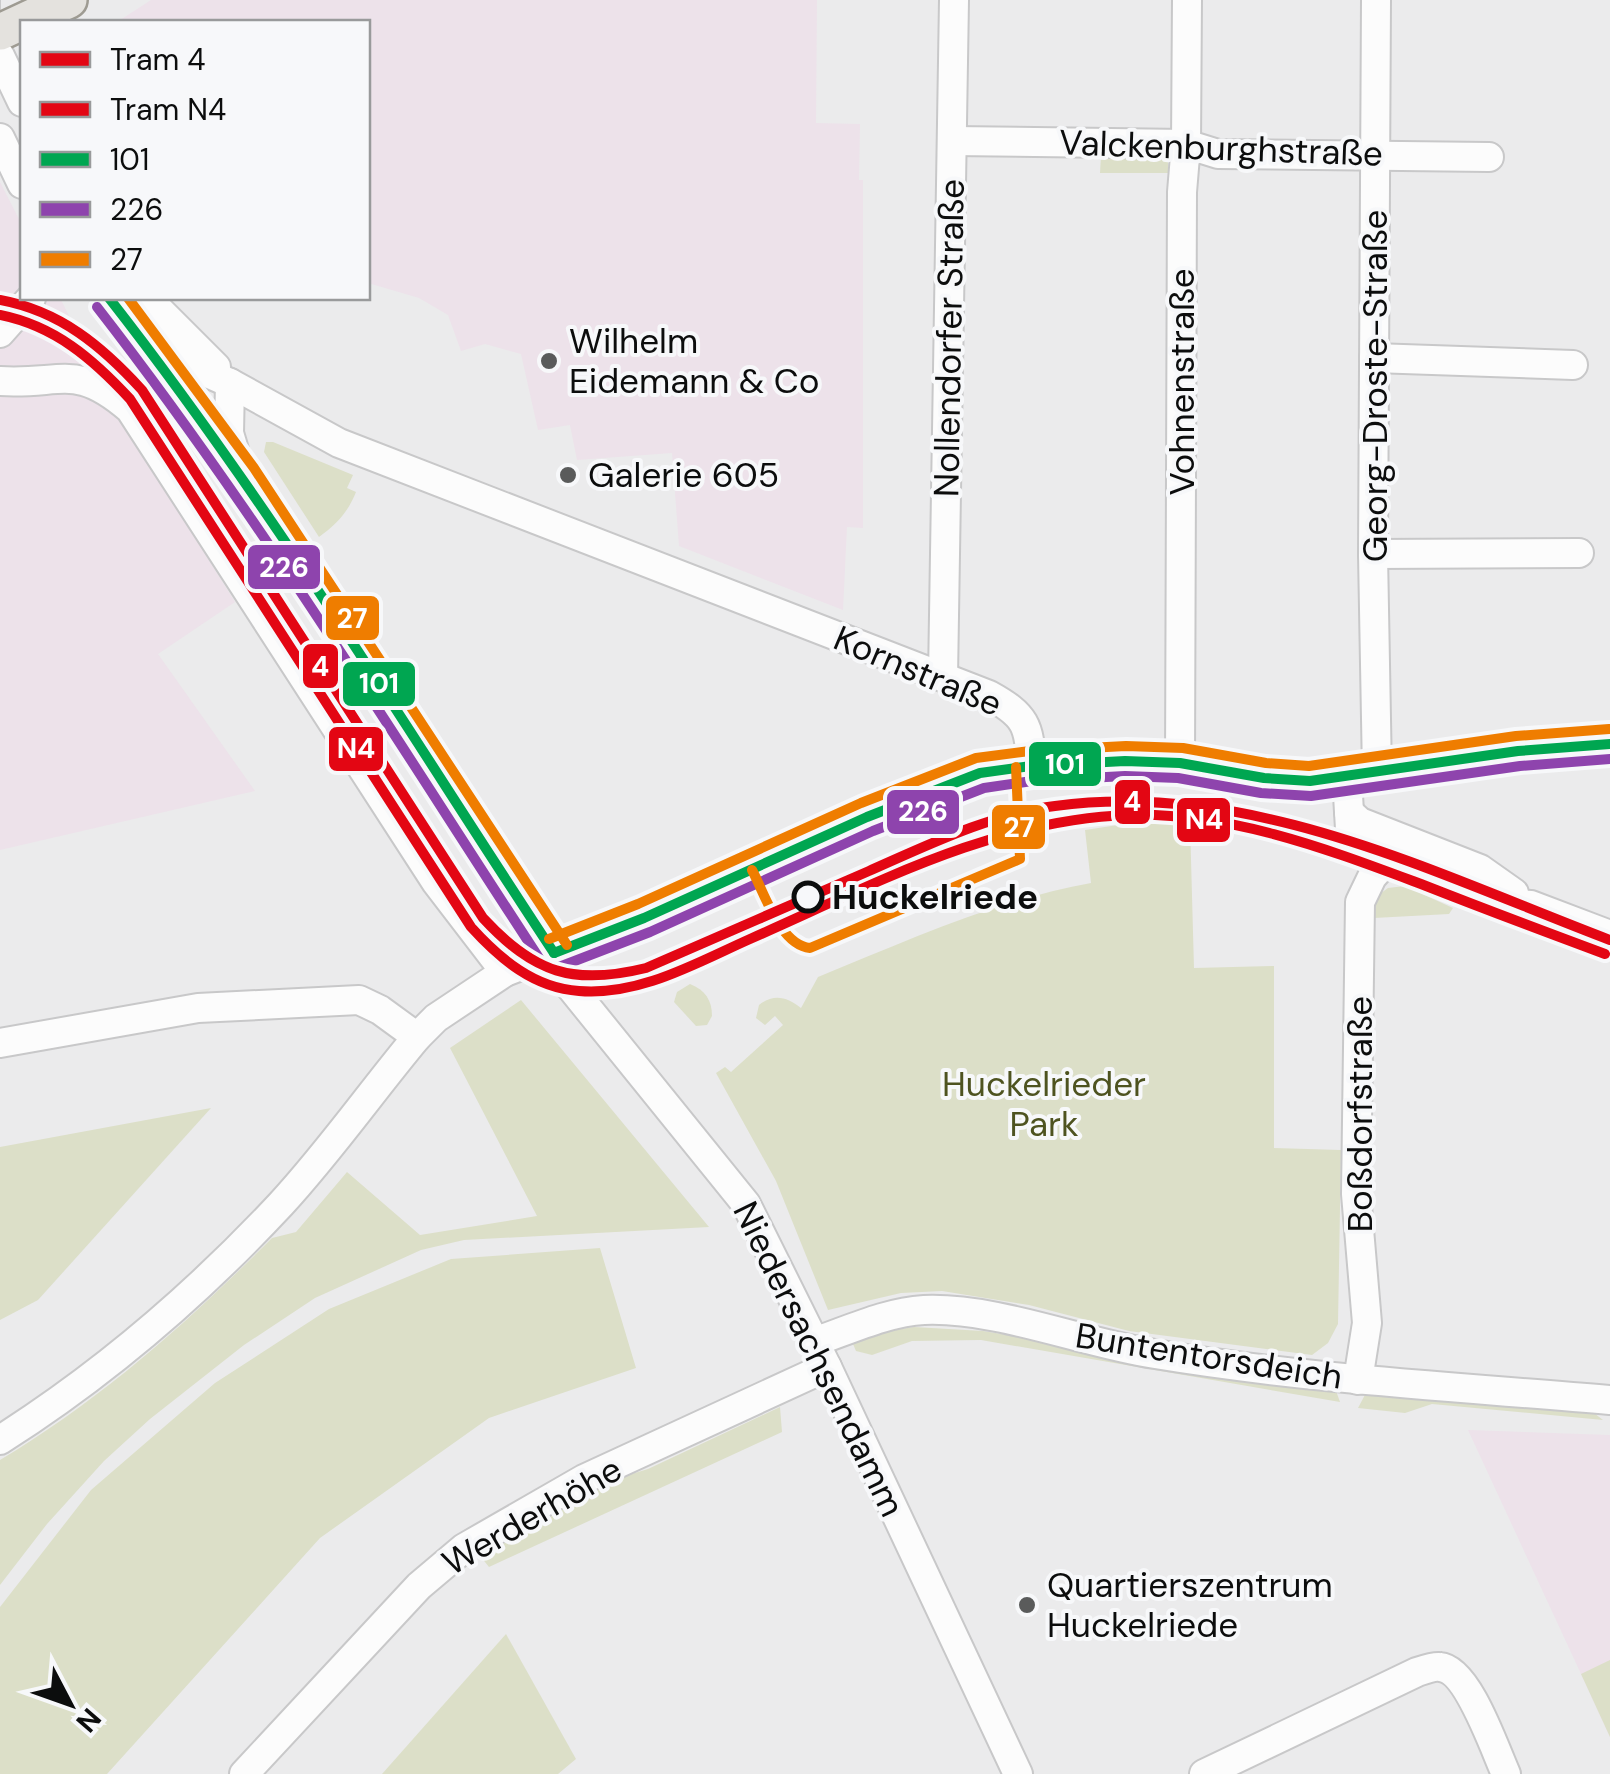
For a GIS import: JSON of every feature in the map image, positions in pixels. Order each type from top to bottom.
[{"type":"main road","points":[[26,20],[69,0]]},
{"type":"street","name":"Nollendorfer Straße","points":[[943,676],[954,0]]},
{"type":"street","name":"Vohnenstraße","points":[[1180,764],[1186,0]]},
{"type":"street","name":"Georg-Droste-Straße","points":[[1376,0],[1373,554],[1377,772]]},
{"type":"street","points":[[0,56],[20,98]]},
{"type":"street","points":[[0,138],[20,180]]},
{"type":"street","name":"Valckenburghstraße","points":[[952,141],[1186,144],[1218,154],[1488,157]]},
{"type":"street","points":[[0,333],[29,300]]},
{"type":"street","name":"Kornstraße","points":[[149,300],[230,383]]},
{"type":"street","name":"Kornstraße","points":[[114,302],[190,365],[339,443],[989,695],[1024,720],[1030,738],[1030,766]]},
{"type":"street","name":"Niedersachsendamm","points":[[114,302],[242,476],[554,953],[560,974],[746,1204],[1018,1774]]},
{"type":"street","points":[[1374,358],[1573,365]]},
{"type":"street","points":[[0,381],[76,377],[106,388],[130,409],[436,882],[505,972]]},
{"type":"street","name":"Niedersachsendamm","points":[[230,383],[230,433],[242,476]]},
{"type":"street","points":[[1373,554],[1579,552]]},
{"type":"street","points":[[0,1440],[54,1406],[130,1348],[208,1277],[282,1203],[416,1037],[436,1018],[505,972],[644,918],[904,802],[980,773],[1030,766],[1124,762],[1180,764],[1310,781],[1481,756],[1610,744]]},
{"type":"street","points":[[1347,778],[1350,830],[1359,845],[1513,904],[1531,906],[1610,935]]},
{"type":"street","points":[[1349,812],[1360,822],[1480,868],[1531,906]]},
{"type":"street","name":"Boßdorfstraße","points":[[1358,1380],[1367,1323],[1356,1194],[1360,902],[1372,878],[1390,857]]},
{"type":"street","points":[[0,1043],[198,1008],[359,1000],[380,1010],[416,1037]]},
{"type":"street","name":"Buntentorsdeich","points":[[821,1355],[876,1320],[923,1310],[976,1315],[1160,1355],[1358,1380],[1610,1400]]},
{"type":"street","name":"Werderhöhe","points":[[244,1774],[418,1586],[464,1548],[584,1479],[821,1355]]},
{"type":"street","points":[[1204,1774],[1417,1672],[1440,1666],[1464,1684],[1506,1774]]},
{"type":"shaded area","points":[[151,0],[817,0],[816,123],[860,124],[859,180],[863,180],[863,528],[847,527],[843,610],[679,546],[672,453],[577,460],[570,425],[538,430],[521,354],[485,344],[461,351],[448,315],[419,298],[370,284],[370,20],[120,20]]},
{"type":"shaded area","points":[[0,182],[20,221],[20,300],[61,300],[121,419],[235,602],[158,654],[255,791],[0,850]]},
{"type":"shaded area","points":[[1468,1430],[1610,1435],[1610,1737],[1581,1674]]},
{"type":"green space","points":[[1102,137],[1168,146],[1168,173],[1100,173]]},
{"type":"green space","points":[[266,442],[353,475],[347,488],[356,492],[349,506],[319,537],[264,452]]},
{"type":"green space","name":"Huckelrieder Park","points":[[1138,822],[1190,823],[1194,968],[1274,966],[1274,1148],[1341,1150],[1338,1324],[1328,1343],[1312,1355],[1129,1331],[1029,1305],[942,1291],[901,1293],[828,1310],[776,1181],[716,1073],[725,1067],[731,1072],[783,1025],[775,1016],[765,1025],[756,1018],[759,1005],[780,998],[801,1008],[818,977],[986,911],[1091,883],[1085,830]]},
{"type":"green space","points":[[1405,886],[1453,908],[1449,914],[1374,918],[1377,896],[1388,888]]},
{"type":"green space","points":[[690,984],[709,1000],[712,1016],[707,1025],[696,1026],[674,1002],[677,992]]},
{"type":"green space","points":[[521,1000],[709,1227],[464,1240],[421,1250],[315,1298],[244,1345],[150,1419],[104,1461],[47,1524],[0,1585],[0,1460],[74,1411],[143,1358],[272,1238],[296,1232],[347,1172],[420,1235],[537,1216],[450,1048]]},
{"type":"green space","points":[[211,1108],[38,1300],[0,1320],[0,1147]]},
{"type":"green space","points":[[600,1248],[636,1368],[489,1418],[320,1538],[107,1774],[0,1774],[0,1607],[91,1490],[215,1383],[329,1309],[451,1259]]},
{"type":"green space","points":[[914,1327],[983,1331],[1335,1388],[1340,1402],[981,1340],[912,1341],[872,1355],[856,1351],[853,1344],[873,1333]]},
{"type":"green space","points":[[1367,1391],[1594,1413],[1603,1420],[1432,1404],[1405,1413],[1358,1408]]},
{"type":"green space","points":[[780,1407],[782,1432],[489,1567],[477,1552],[602,1483],[648,1469]]},
{"type":"green space","points":[[506,1634],[576,1759],[558,1774],[382,1774]]},
{"type":"green space","points":[[1610,1660],[1610,1737],[1581,1674]]},
{"type":"tram line","name":"4","points":[[0,300],[61,322],[95,345],[142,390],[483,918],[538,963],[576,975],[597,976],[646,968],[984,823],[1055,806],[1128,802],[1200,806],[1270,819],[1339,838],[1610,940]]},
{"type":"tram line","name":"N4","points":[[0,315],[38,327],[72,346],[130,399],[471,927],[506,961],[547,984],[602,991],[646,983],[888,877],[981,842],[1029,829],[1128,815],[1204,820],[1278,835],[1386,871],[1605,954]]},
{"type":"transit line","name":"101","points":[[111,300],[283,539],[554,953]]},
{"type":"transit line","name":"27","points":[[129,300],[254,468],[567,945]]},
{"type":"transit line","name":"226","points":[[97,307],[271,547],[541,961]]},
{"type":"transit line","name":"27","points":[[549,939],[638,904],[861,803],[976,758],[1126,746],[1183,748],[1266,763],[1309,766],[1516,736],[1609,729]]},
{"type":"transit line","name":"101","points":[[554,953],[644,918],[867,817],[980,773],[1125,761],[1180,763],[1264,778],[1310,781],[1518,751],[1610,744]]},
{"type":"transit line","name":"226","points":[[559,967],[650,932],[873,831],[984,788],[1125,776],[1178,778],[1261,793],[1311,796],[1520,766],[1610,759]]},
{"type":"transit line","name":"27","points":[[752,870],[782,928],[799,945],[810,948],[1020,859],[1016,767]]},
{"type":"place","name":"Wilhelm Eidemann & Co","points":[[549,361]]},
{"type":"place","name":"Galerie 605","points":[[568,475]]},
{"type":"place","name":"Huckelriede","points":[[808,897]]},
{"type":"place","name":"Quartierszentrum Huckelriede","points":[[1027,1605]]}]
